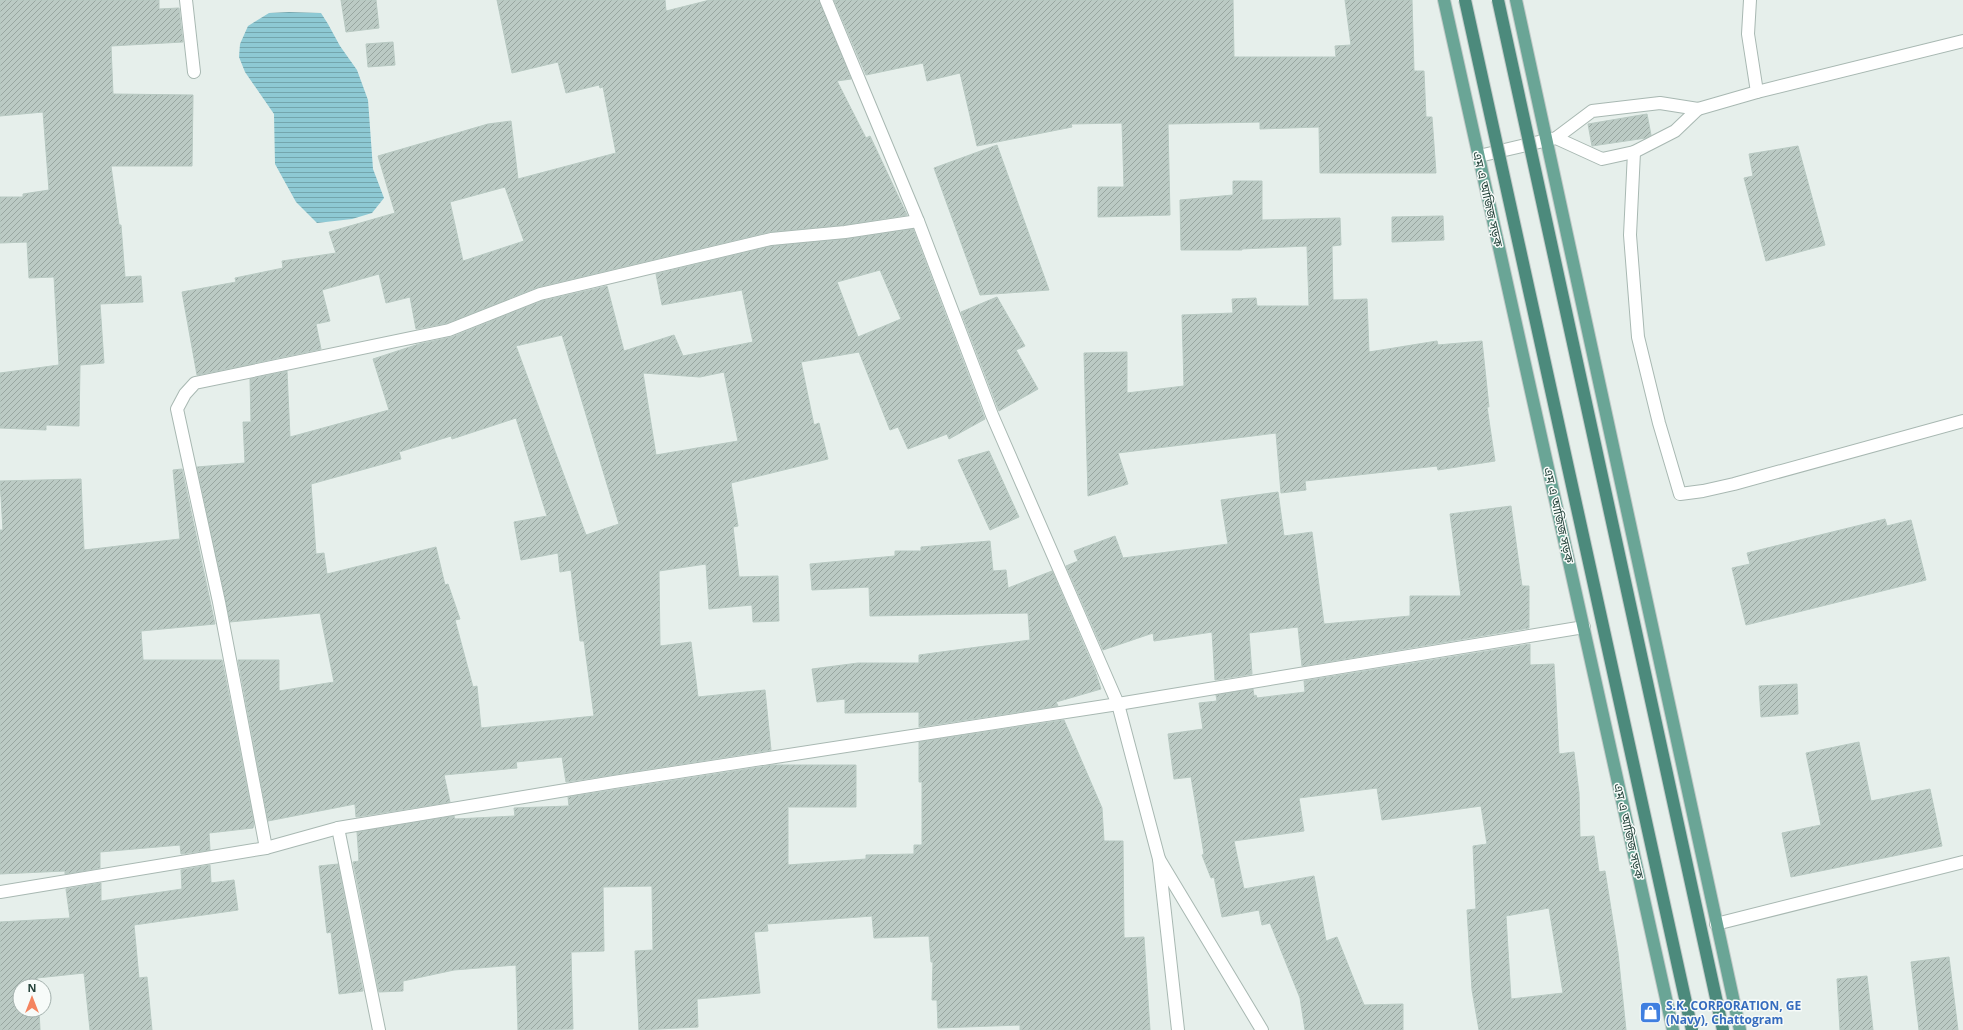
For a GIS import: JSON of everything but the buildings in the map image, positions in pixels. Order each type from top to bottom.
[{"type":"highway","points":[[1465,0],[1692,1030]]},
{"type":"highway","points":[[1498,0],[1723,1030]]},
{"type":"main road","name":"এম এ আজিজ সড়ক","points":[[1444,0],[1673,1030]]},
{"type":"main road","points":[[1516,0],[1552,139],[1716,924],[1740,1030]]},
{"type":"street","points":[[186,0],[194,72]]},
{"type":"street","points":[[826,0],[918,221],[992,415],[1118,704],[1159,859],[1178,1030]]},
{"type":"street","points":[[1750,0],[1748,34],[1758,92]]},
{"type":"street","points":[[1479,156],[1552,139],[1592,111],[1660,103],[1698,109],[1758,92],[1963,41]]},
{"type":"street","points":[[1552,139],[1602,159],[1634,152],[1675,131],[1698,109]]},
{"type":"street","points":[[1634,152],[1630,235],[1638,337],[1659,423],[1680,494],[1703,491],[1734,484],[1963,421]]},
{"type":"street","points":[[266,848],[219,602],[177,409],[185,394],[195,383],[449,330],[540,294],[771,239],[845,232],[918,221]]},
{"type":"street","points":[[0,892],[266,848],[338,828],[630,780],[1118,704],[1584,627]]},
{"type":"street","points":[[338,828],[379,1030]]},
{"type":"street","points":[[1159,859],[1262,1030]]},
{"type":"street","points":[[1716,924],[1963,862]]},
{"type":"water","points":[[269,13],[321,13],[340,46],[357,70],[368,100],[373,169],[384,198],[372,213],[352,219],[317,223],[296,202],[275,164],[274,114],[245,72],[239,57],[240,44],[248,26]]},
{"type":"place","name":"S.K. CORPORATION, GE (Navy), Chattogram","points":[[1651,1012]]}]
